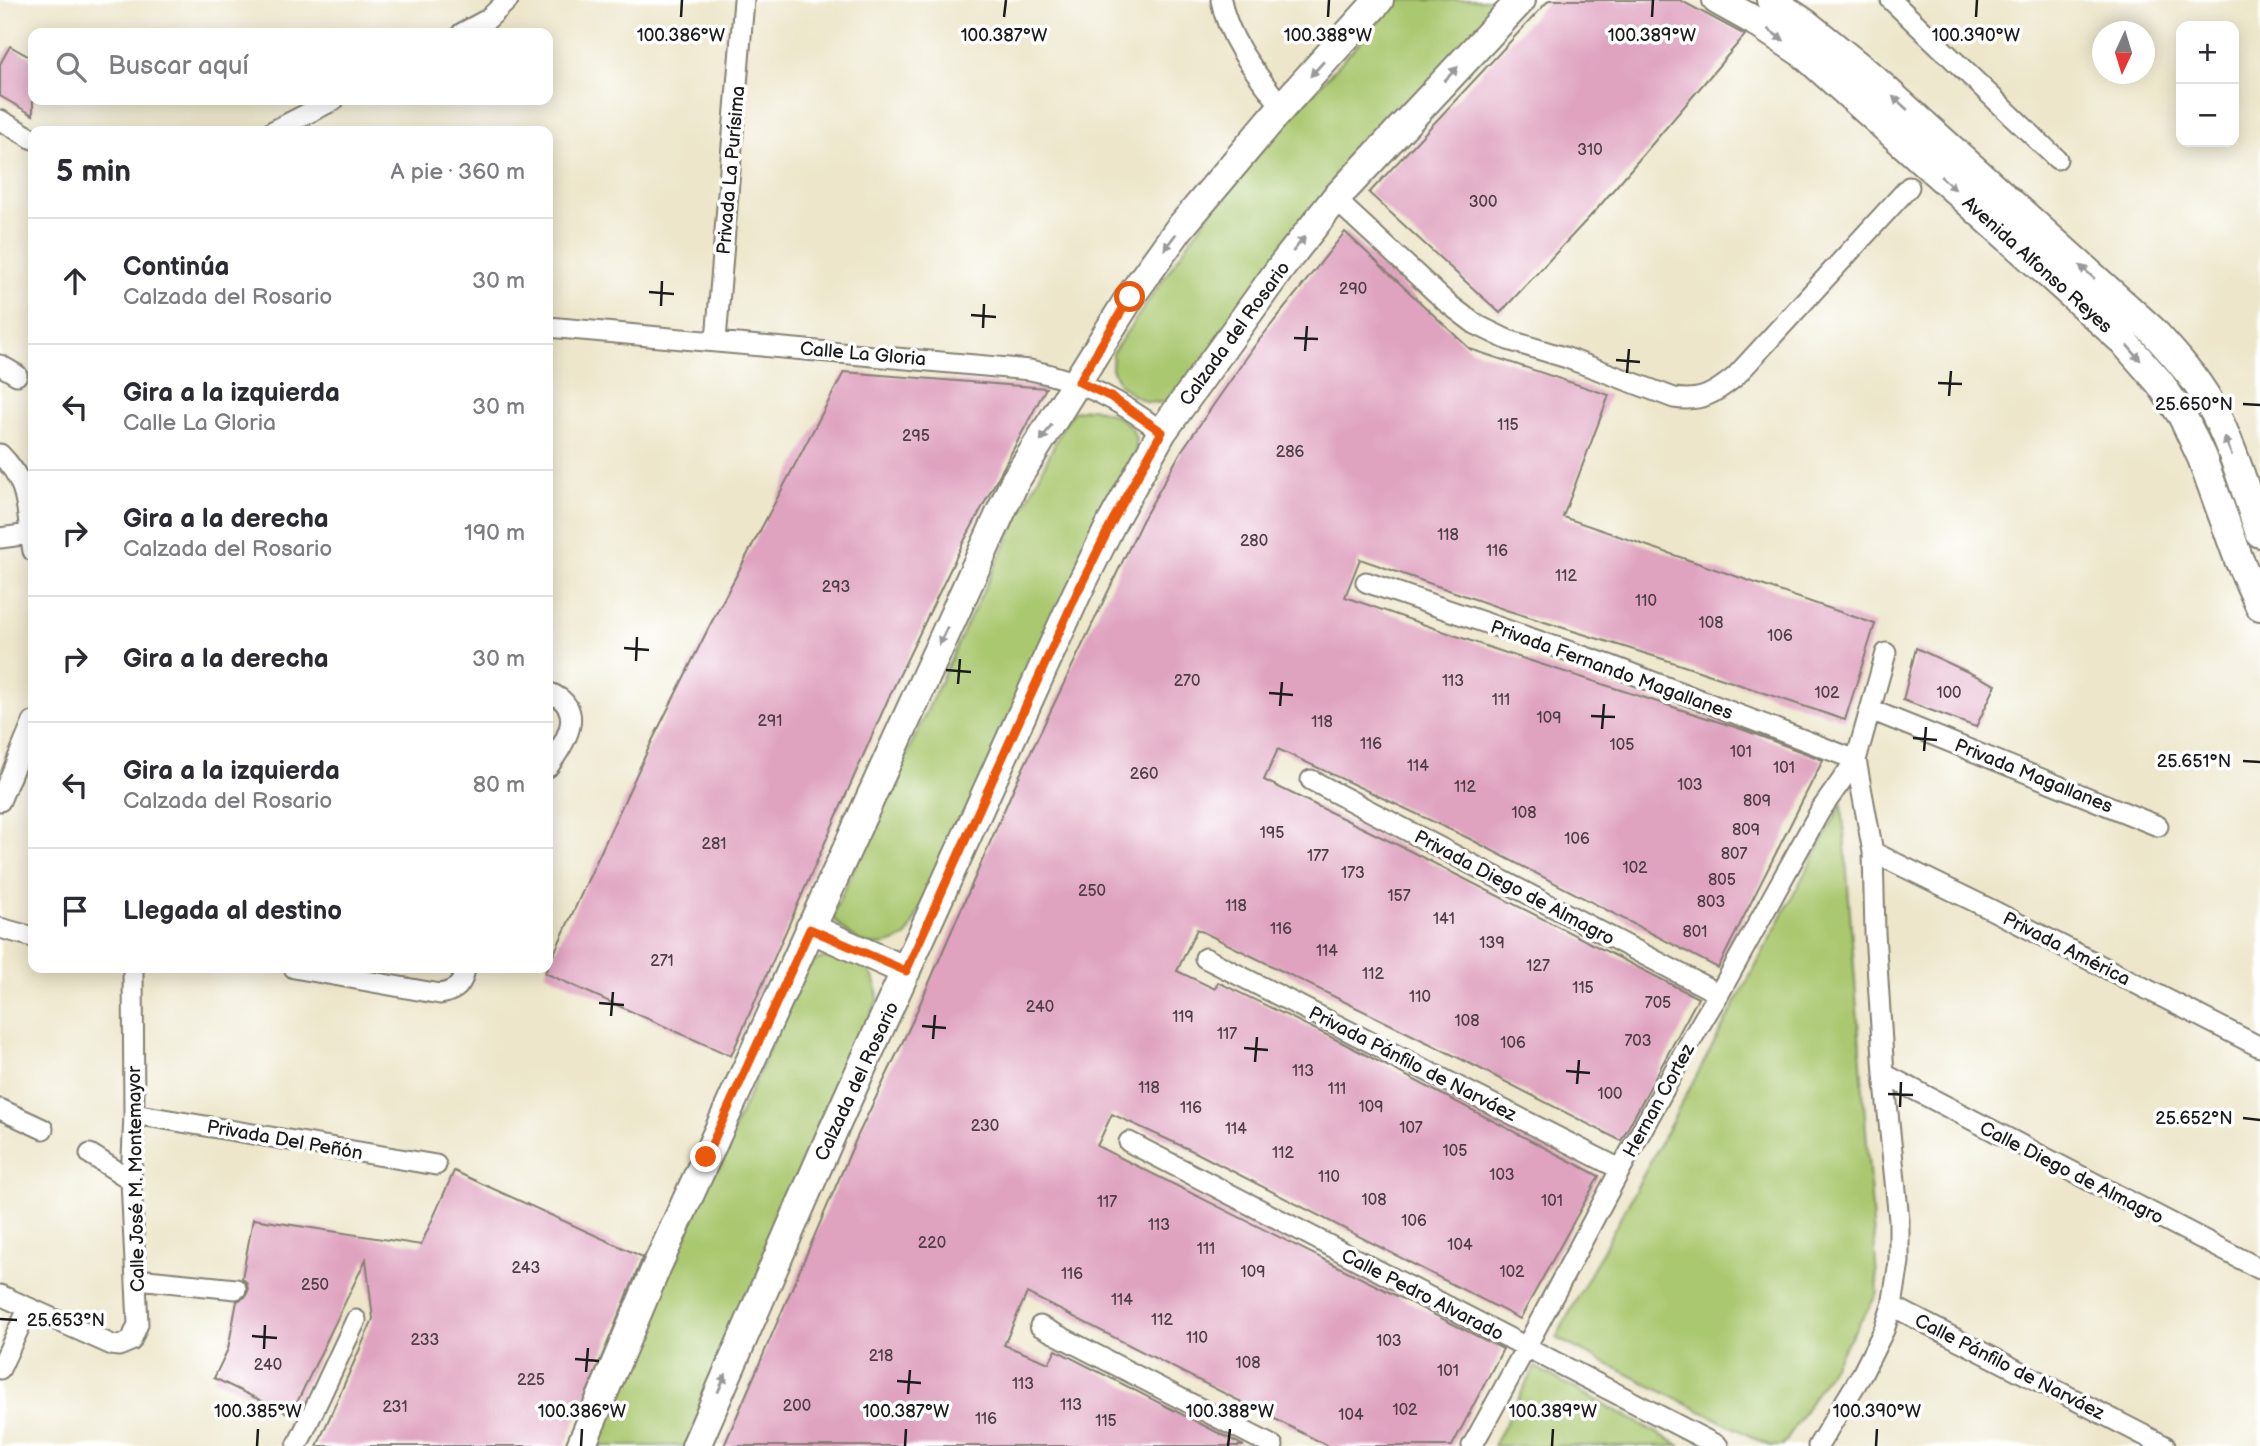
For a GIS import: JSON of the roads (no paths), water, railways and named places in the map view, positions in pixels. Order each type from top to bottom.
[{"type":"street","name":"Privada La Purísima","points":[[716,340],[744,0]]},
{"type":"street","points":[[1221,0],[1236,44],[1282,107]]},
{"type":"street","points":[[580,1446],[656,1268],[1015,481],[1130,297],[1179,229],[1282,107],[1379,0]]},
{"type":"street","name":"Calzada del Rosario","points":[[696,1446],[827,1145],[1077,593],[1112,522],[1162,432],[1282,266],[1335,199],[1521,0]]},
{"type":"street","name":"Avenida Alfonso Reyes","points":[[1717,0],[1754,20],[1804,54],[2122,340],[2160,383],[2183,417],[2202,458],[2239,560],[2260,606]]},
{"type":"street","name":"Avenida Alfonso Reyes","points":[[1771,0],[1806,24],[1868,74],[2168,347],[2209,402],[2229,446],[2260,533]]},
{"type":"street","points":[[1891,0],[2057,159]]},
{"type":"street","points":[[471,28],[488,19],[502,1]]},
{"type":"street","points":[[283,126],[324,105]]},
{"type":"street","points":[[0,120],[28,136]]},
{"type":"street","points":[[1335,199],[1446,303],[1475,324],[1508,340],[1567,358],[1674,398],[1691,400],[1707,396],[1735,377],[1909,187]]},
{"type":"street","name":"Calle La Gloria","points":[[553,327],[997,366],[1056,375],[1111,397],[1162,432]]},
{"type":"street","points":[[0,454],[15,470],[28,508]]},
{"type":"street","points":[[0,538],[28,542]]},
{"type":"street","name":"Privada Fernando Magallanes","points":[[1366,582],[1612,666],[1856,760]]},
{"type":"street","points":[[1818,1446],[1862,1374],[1884,1331],[1892,1306],[1899,1262],[1899,1220],[1884,1074],[1875,933],[1873,852],[1856,760],[1886,653]]},
{"type":"street","points":[[553,694],[559,697],[570,713],[566,742],[553,760]]},
{"type":"street","name":"Privada Magallanes","points":[[1871,710],[2158,826]]},
{"type":"street","points":[[0,801],[28,734]]},
{"type":"street","name":"Hernan Cortez","points":[[1472,1446],[1527,1348],[1620,1169],[1819,811],[1856,760]]},
{"type":"street","name":"Privada Diego de Almagro","points":[[1311,780],[1719,994]]},
{"type":"street","name":"Privada América","points":[[1873,852],[2260,1047]]},
{"type":"street","points":[[0,928],[28,936]]},
{"type":"street","points":[[810,929],[906,971]]},
{"type":"street","name":"Privada Pánfilo de Narváez","points":[[1205,958],[1620,1169]]},
{"type":"street","name":"Calle José M. Montemayor","points":[[28,1309],[112,1345],[126,1345],[131,1342],[138,1324],[131,1180],[134,1114],[133,973]]},
{"type":"street","points":[[322,973],[440,994],[453,991],[460,985],[464,973]]},
{"type":"street","name":"Calle Diego de Almagro","points":[[1884,1074],[2260,1269]]},
{"type":"street","points":[[0,1109],[43,1129]]},
{"type":"street","name":"Privada Del Peñón","points":[[134,1114],[436,1164]]},
{"type":"street","name":"Calle Pedro Alvarado","points":[[1129,1142],[1718,1446]]},
{"type":"street","points":[[90,1154],[131,1180]]},
{"type":"street","points":[[137,1279],[236,1289]]},
{"type":"street","points":[[0,1295],[28,1309],[0,1369]]},
{"type":"street","name":"Calle Pánfilo de Narváez","points":[[1892,1306],[2165,1446]]},
{"type":"street","points":[[297,1446],[356,1320]]},
{"type":"street","points":[[1040,1326],[1273,1446]]}]
